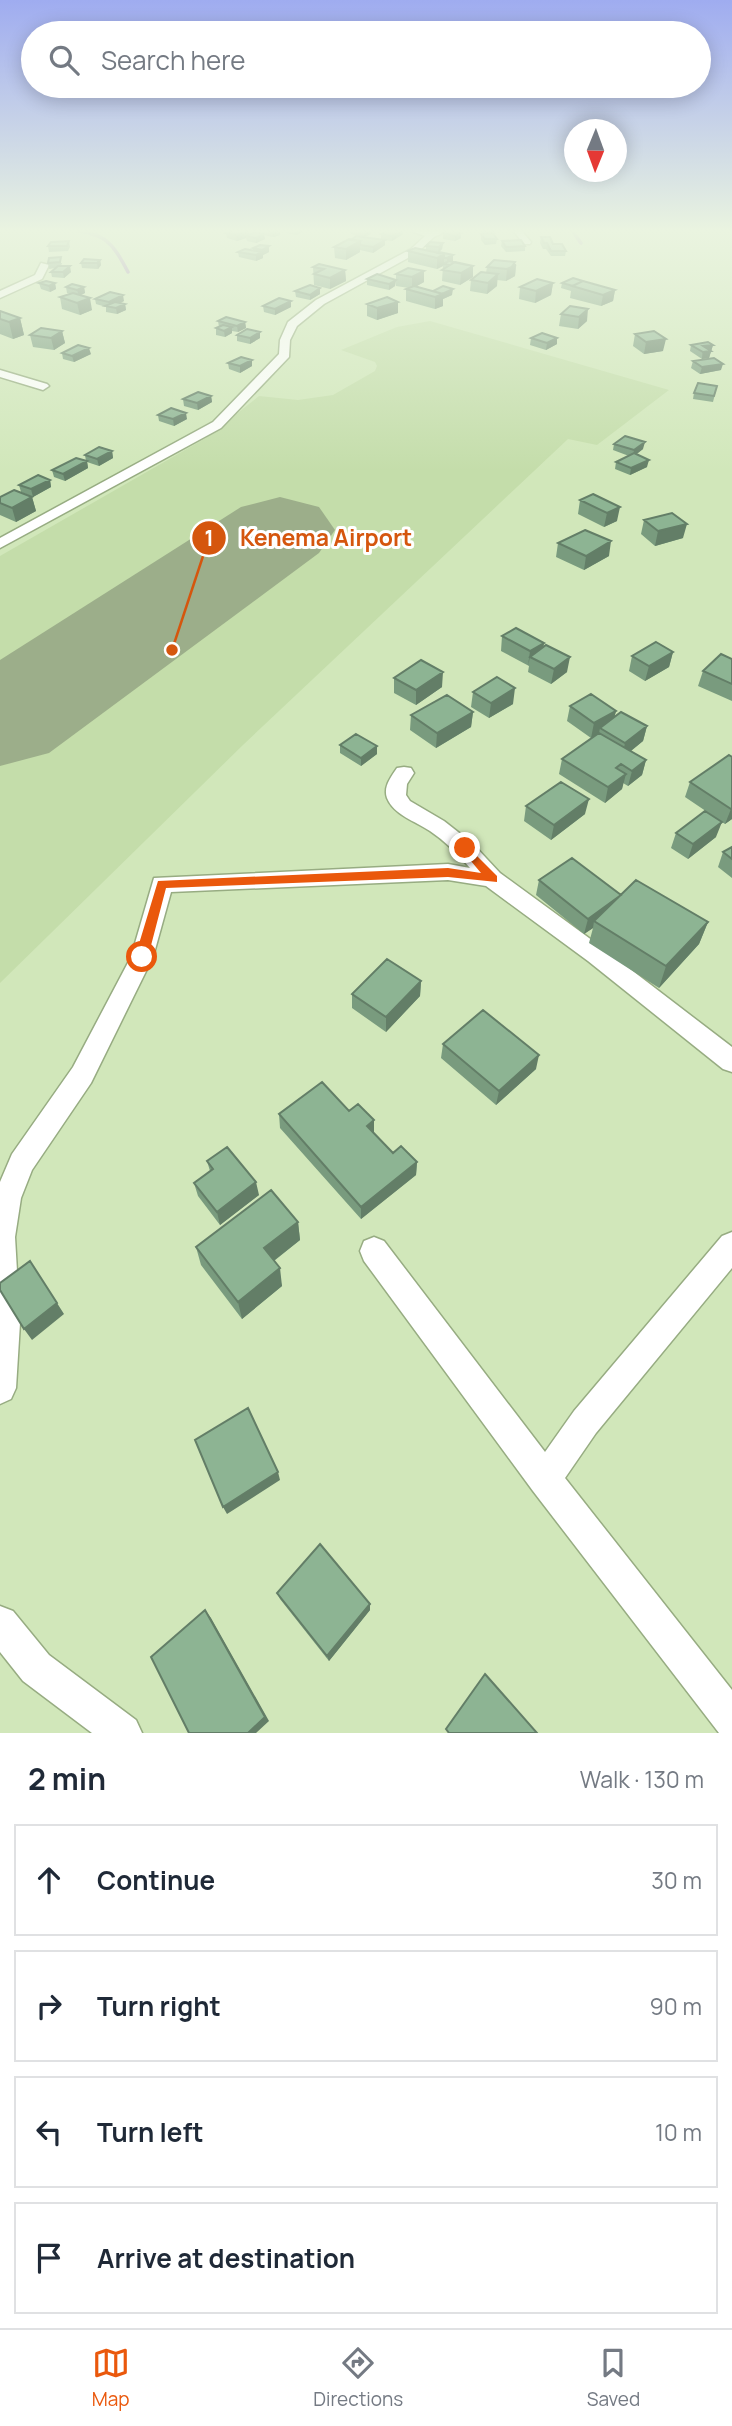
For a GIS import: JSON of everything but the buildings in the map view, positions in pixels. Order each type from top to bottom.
[{"type":"street","points":[[0,544],[217,425],[285,355],[285,340],[292,324],[310,310]]},
{"type":"street","points":[[0,373],[43,386]]},
{"type":"street","points":[[404,773],[397,783],[396,796],[403,806],[437,826],[465,848],[492,879],[596,955],[732,1061]]},
{"type":"street","points":[[0,1388],[5,1323],[1,1237],[7,1198],[21,1163],[82,1075],[142,957],[162,884],[448,872],[492,879]]},
{"type":"street","points":[[545,1479],[585,1422],[732,1246]]},
{"type":"street","points":[[374,1251],[545,1479],[732,1720]]},
{"type":"street","points":[[0,1624],[36,1668],[123,1733]]},
{"type":"shaded area","points":[[430,321],[669,390],[597,445],[568,439],[244,744],[0,983],[0,556],[206,438],[259,396],[298,400],[333,395],[375,371],[377,366],[375,362],[341,350],[397,327]]},
{"type":"runway","points":[[0,722],[280,530]]},
{"type":"place","name":"Kenema Airport","points":[[172,650]]},
{"type":"route","points":[[142,957],[162,884],[448,872],[492,879],[465,848]]}]
